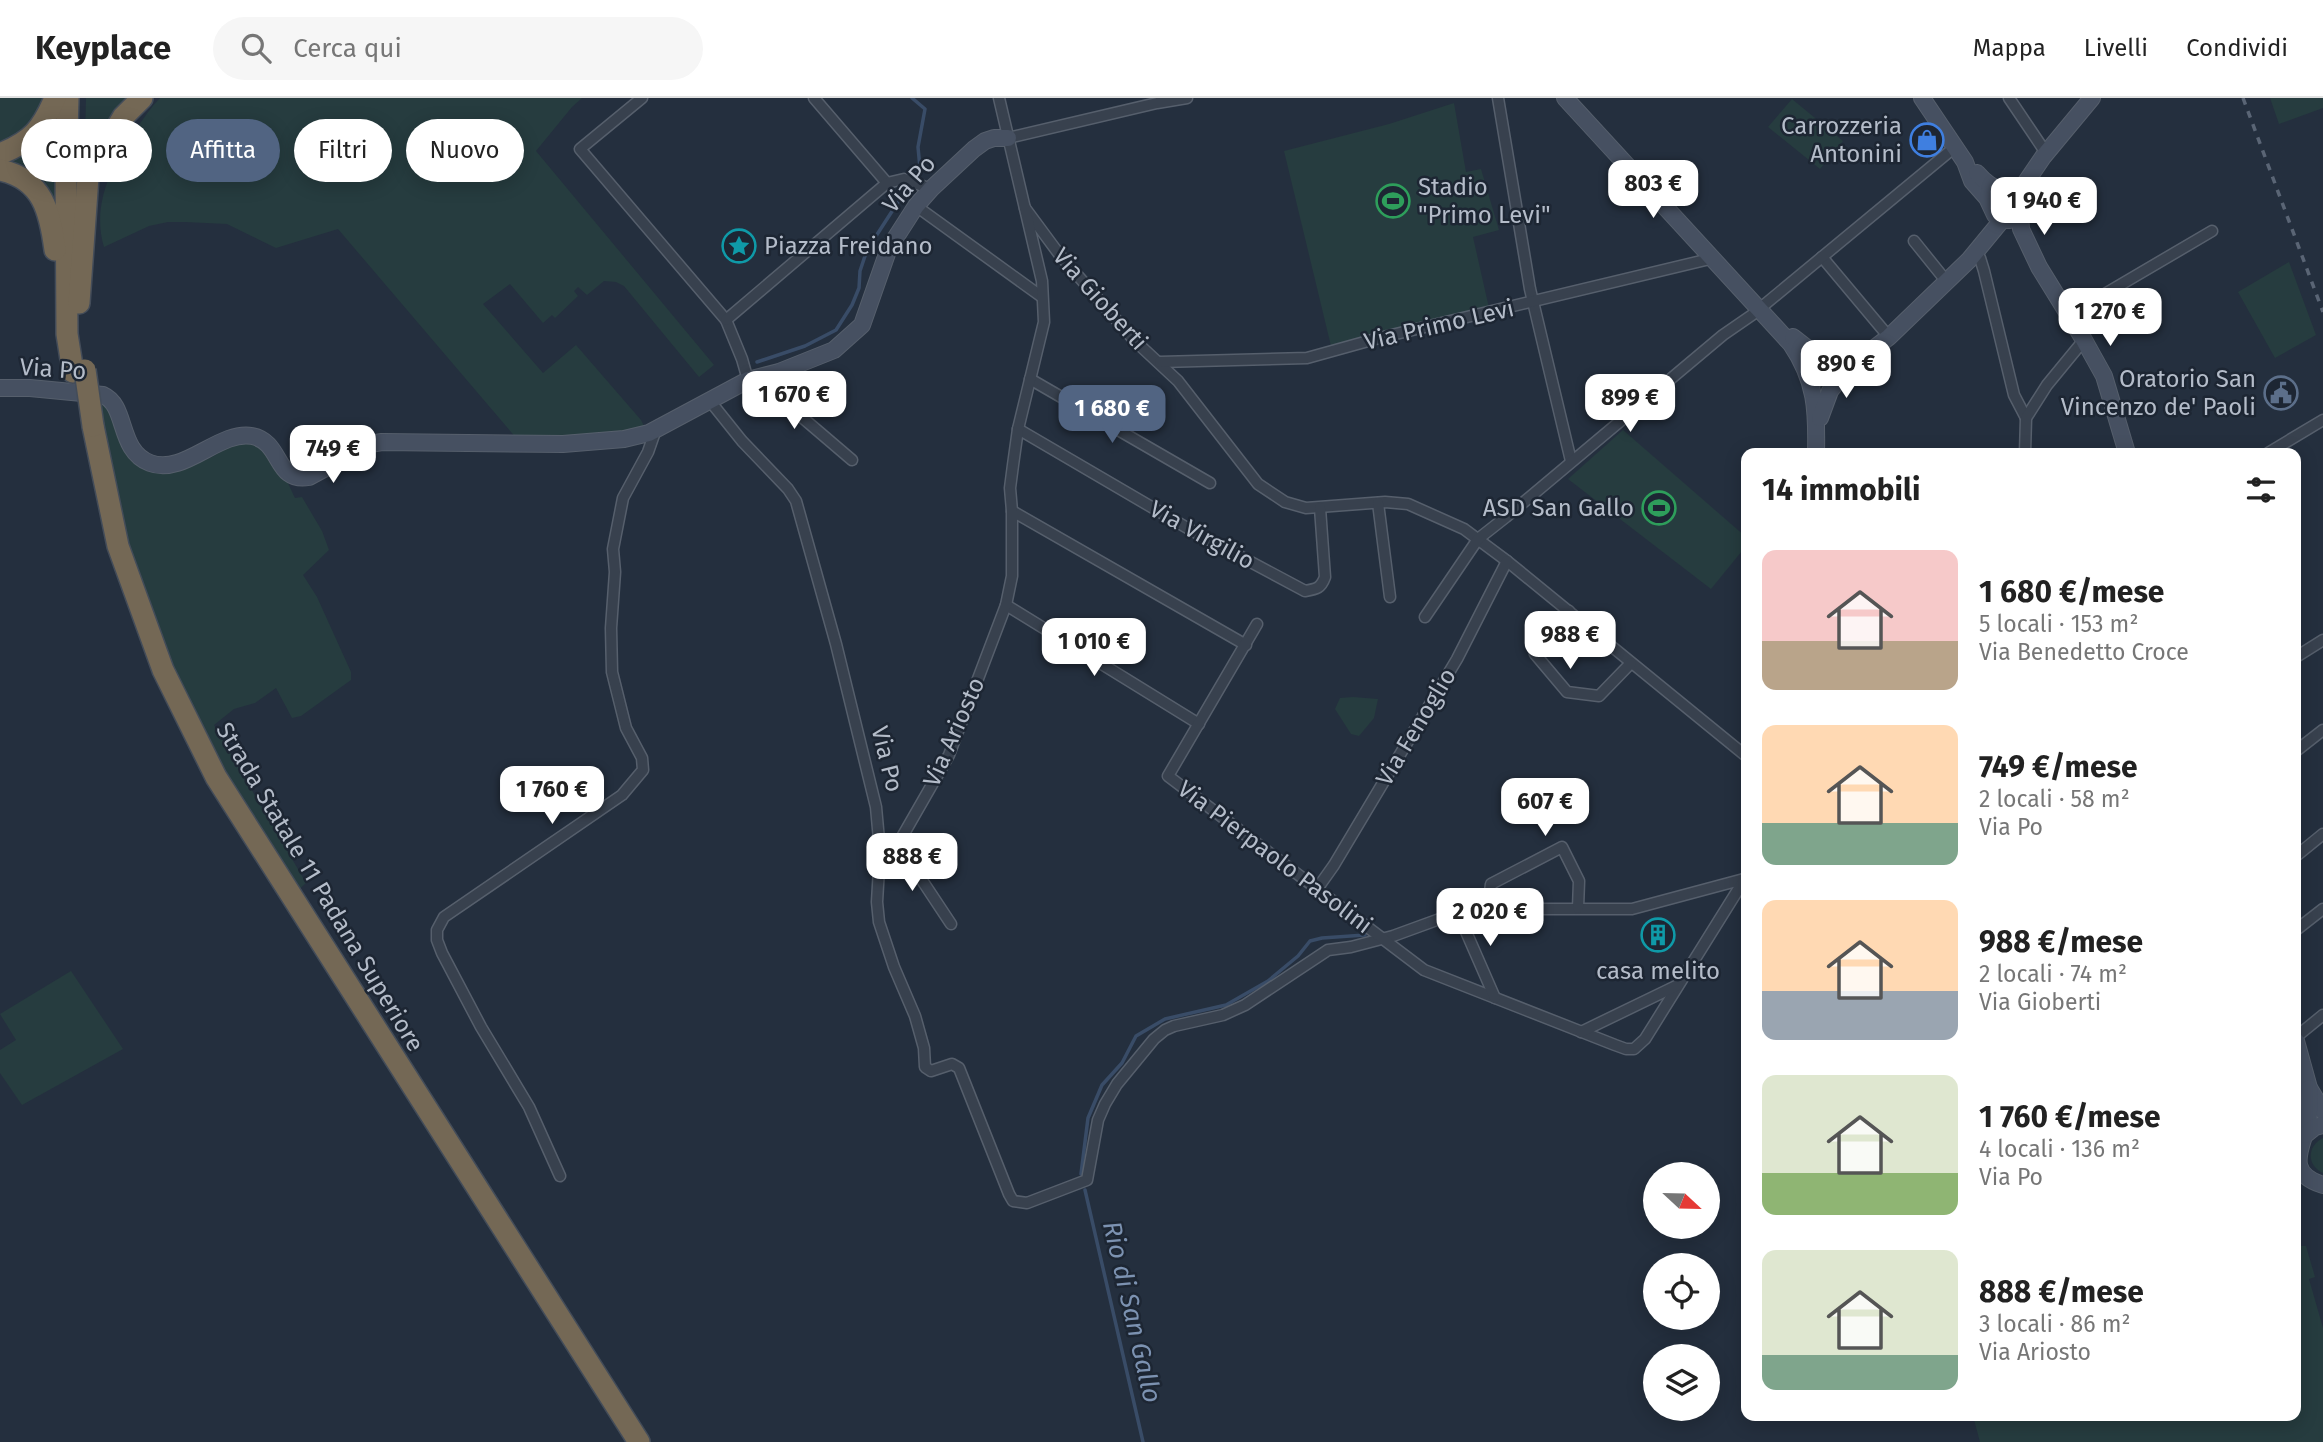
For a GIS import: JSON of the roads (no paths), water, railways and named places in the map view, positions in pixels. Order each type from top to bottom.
[{"type":"highway","points":[[0,154],[26,141],[38,131],[46,121],[55,98]]},
{"type":"highway","name":"Strada Statale 11 Padana Superiore","points":[[68,98],[67,334],[79,371]]},
{"type":"highway","name":"Strada Statale 11 Padana Superiore","points":[[79,98],[79,371],[109,550],[152,675],[202,779],[625,1442]]},
{"type":"highway","points":[[79,312],[88,177],[123,117],[142,98]]},
{"type":"highway","points":[[0,170],[27,180],[41,196],[51,220],[67,334]]},
{"type":"highway","name":"Strada Statale 11 Padana Superiore","points":[[87,427],[118,546],[163,670],[216,777],[639,1442]]},
{"type":"street","points":[[642,98],[580,149],[726,320],[752,379],[852,460]]},
{"type":"street","points":[[814,98],[887,183]]},
{"type":"street","points":[[999,98],[1042,281],[1044,322],[1018,429],[1010,488],[1013,511],[1012,576],[1006,605],[1199,724]]},
{"type":"street","points":[[1008,138],[1186,98]]},
{"type":"street","points":[[1498,98],[1533,302],[1571,461]]},
{"type":"street","points":[[1564,98],[1765,313],[1798,354],[1811,381],[1816,405],[1816,448]]},
{"type":"street","points":[[1922,98],[1965,162],[1988,184],[2016,193],[2006,212]]},
{"type":"street","points":[[2009,98],[2044,155]]},
{"type":"street","points":[[1811,381],[1854,361],[1889,337],[1947,282],[2006,212],[2044,155],[2092,98]]},
{"type":"street","name":"Via Po","points":[[0,388],[30,388],[111,398],[117,409],[121,428],[131,446],[138,456],[151,463],[171,465],[233,438],[251,436],[263,440],[273,450],[289,476],[298,479],[309,477],[370,444],[382,442],[563,444],[624,439],[656,429],[752,379],[779,372],[834,350],[862,325],[886,256],[916,206],[918,184],[985,141],[1008,138]]},
{"type":"street","points":[[1425,617],[1478,539],[1723,335],[1765,313],[1822,257],[1955,147]]},
{"type":"street","points":[[2044,155],[2029,165],[2006,190],[1996,195],[2084,340],[2110,393],[2126,448]]},
{"type":"street","points":[[1965,162],[1972,181],[2006,212],[2016,239],[2039,267]]},
{"type":"street","points":[[726,320],[887,183],[904,179],[918,184]]},
{"type":"street","points":[[916,206],[1042,297]]},
{"type":"street","name":"Via Gioberti","points":[[1025,208],[1059,254],[1147,353],[1160,362],[1197,404],[1258,484],[1284,502],[1306,508],[1378,503],[1408,504],[1464,529],[1741,752]]},
{"type":"street","points":[[2069,316],[2212,231]]},
{"type":"street","points":[[1976,250],[2004,236],[2016,239]]},
{"type":"street","points":[[1914,241],[1947,282]]},
{"type":"street","points":[[1976,250],[1984,271],[2014,395],[2026,418],[2025,448]]},
{"type":"street","points":[[1822,257],[1889,337]]},
{"type":"street","name":"Via Primo Levi","points":[[1160,362],[1307,358],[1714,258]]},
{"type":"street","points":[[1765,313],[1816,355],[1854,361]]},
{"type":"street","points":[[2026,418],[2047,385],[2084,340]]},
{"type":"street","points":[[1817,426],[1830,391],[1854,361]]},
{"type":"street","points":[[1030,379],[1210,483]]},
{"type":"street","name":"Via Po","points":[[710,401],[742,441],[788,489],[796,502],[876,807],[880,851],[877,901],[879,922],[915,1016],[924,1048],[925,1067],[932,1071],[952,1064],[959,1068],[1013,1200],[1027,1203],[1087,1180],[1096,1128],[1105,1104],[1117,1084],[1165,1030],[1223,1015],[1245,1005],[1328,950],[1351,947],[1382,937]]},
{"type":"street","points":[[2276,448],[2323,420]]},
{"type":"street","points":[[560,1176],[529,1107],[481,1027],[442,953],[437,940],[437,930],[444,917],[622,795],[643,770],[642,758],[626,728],[612,672],[611,628],[615,572],[613,549],[623,498],[648,452],[656,429]]},
{"type":"street","name":"Via Virgilio","points":[[1018,429],[1189,529],[1305,591],[1317,589],[1325,576],[1320,508]]},
{"type":"street","points":[[1378,503],[1390,597]]},
{"type":"street","points":[[1013,511],[1246,645]]},
{"type":"street","name":"Via Fenoglio","points":[[1317,889],[1457,659],[1507,561]]},
{"type":"street","name":"Via Ariosto","points":[[951,924],[898,844],[949,755],[1006,605]]},
{"type":"street","points":[[1569,611],[1535,654],[1567,692],[1599,696],[1631,663]]},
{"type":"street","name":"Via Pierpaolo Pasolini","points":[[1257,624],[1168,776],[1424,970],[1626,1049],[1634,1049],[1645,1039],[1678,985]]},
{"type":"street","points":[[2301,654],[2323,640]]},
{"type":"street","points":[[2301,747],[2323,730]]},
{"type":"street","points":[[2301,852],[2323,834]]},
{"type":"street","points":[[1488,908],[1491,884],[1562,847],[1579,881],[1578,908]]},
{"type":"street","points":[[1382,937],[1393,936],[1457,911],[1488,908],[1632,909],[1741,879]]},
{"type":"street","points":[[1581,1032],[1678,985],[1741,884]]},
{"type":"street","points":[[2301,926],[2323,909]]},
{"type":"street","points":[[1457,911],[1495,998]]},
{"type":"street","points":[[2301,1035],[2323,1015]]},
{"type":"street","points":[[2301,1058],[2309,1088],[2323,1111]]},
{"type":"street","points":[[2301,1139],[2308,1121],[2309,1088]]},
{"type":"street","points":[[2301,1141],[2315,1127],[2323,1125]]},
{"type":"street","points":[[2301,1172],[2314,1182],[2323,1185]]},
{"type":"waterway","points":[[757,362],[805,346],[836,330],[852,305],[859,288],[860,271],[867,250],[920,168],[918,147],[925,109],[912,98]]},
{"type":"waterway","points":[[1081,1174],[1088,1118],[1102,1085],[1122,1063],[1136,1036],[1165,1019],[1226,1005],[1268,981],[1298,956],[1310,941],[1365,935]]},
{"type":"waterway","name":"Rio di San Gallo","points":[[1085,1190],[1143,1442]]},
{"type":"railway","points":[[2243,98],[2323,312]]},
{"type":"place","name":"Carrozzeria Antonini","points":[[1927,140]]},
{"type":"place","name":"Stadio \"Primo Levi\"","points":[[1393,201]]},
{"type":"place","name":"Piazza Freidano","points":[[739,246]]},
{"type":"place","name":"Oratorio San Vincenzo de' Paoli","points":[[2281,393]]},
{"type":"place","name":"ASD San Gallo","points":[[1659,508]]},
{"type":"place","name":"casa melito","points":[[1658,935]]}]
